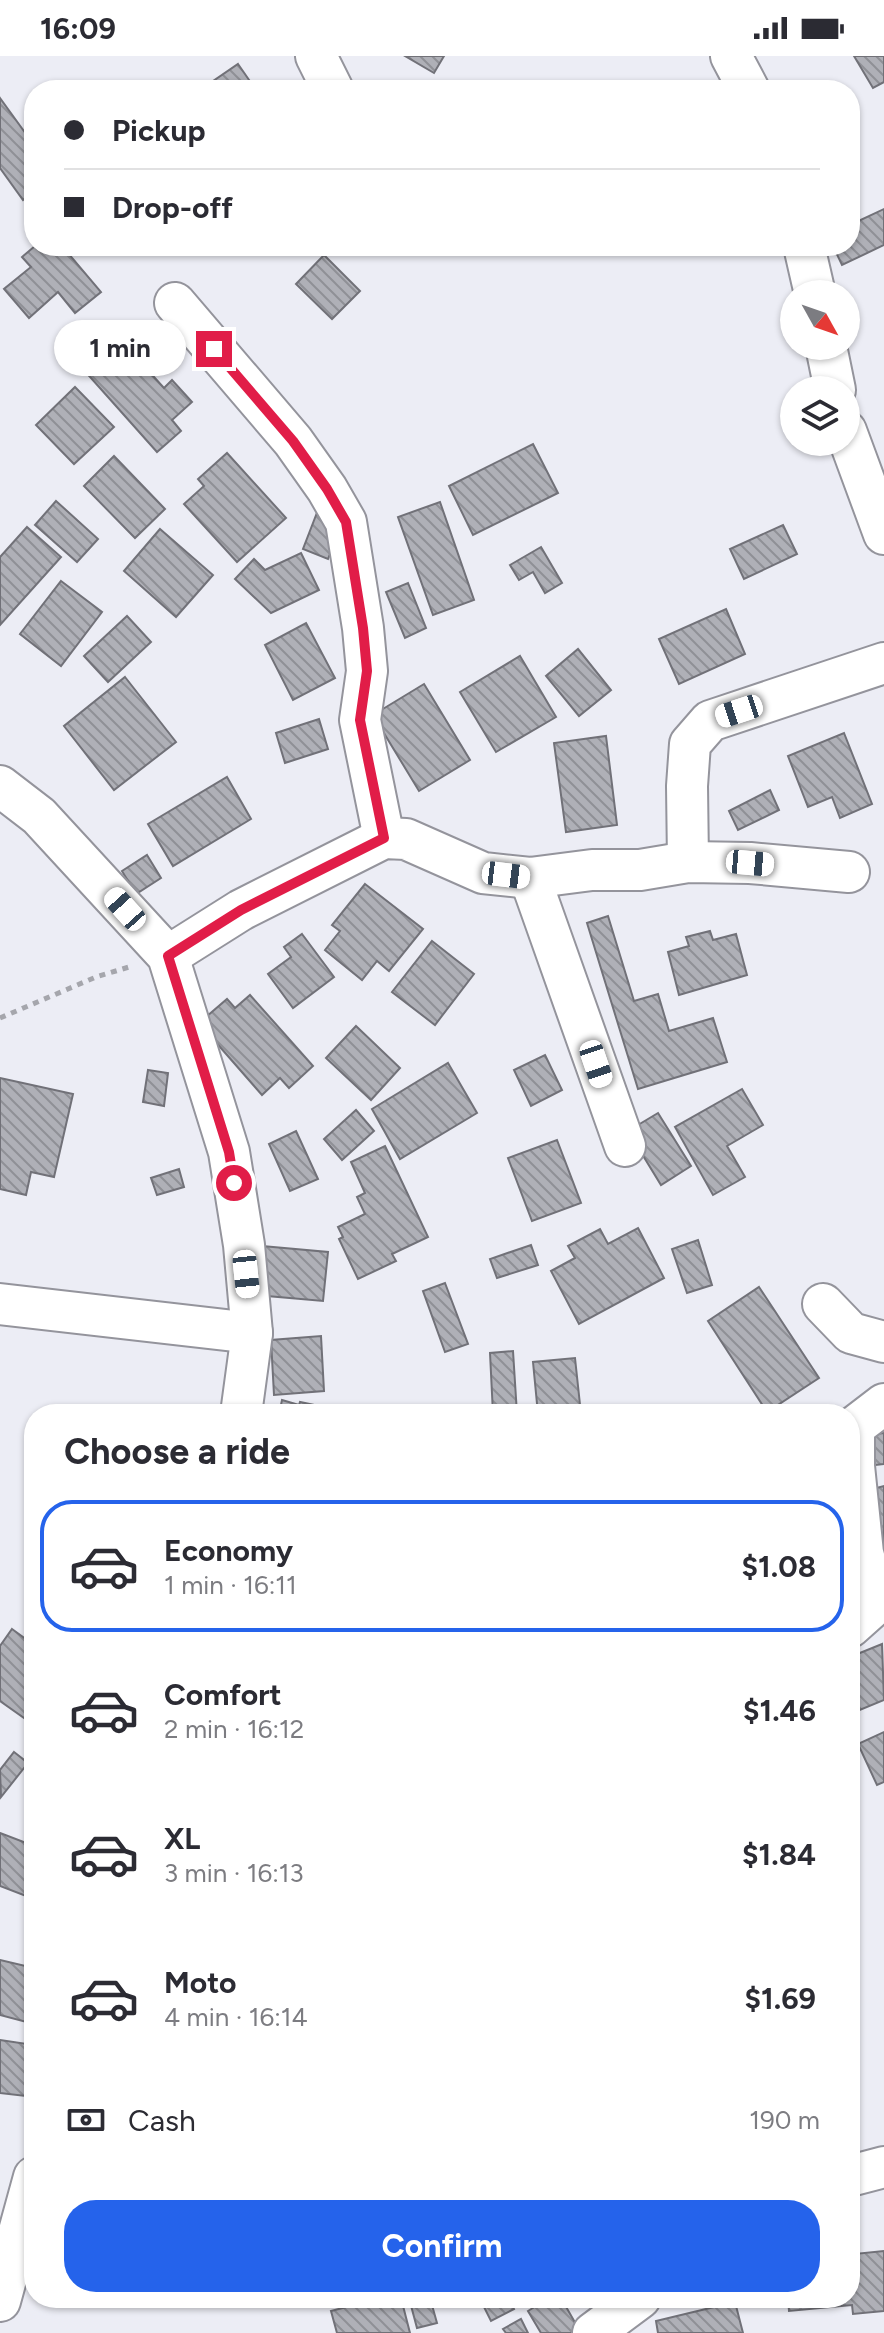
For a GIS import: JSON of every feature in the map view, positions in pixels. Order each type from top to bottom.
[{"type":"street","points":[[316,56],[328,80]]},
{"type":"street","points":[[731,56],[744,80]]},
{"type":"street","points":[[806,256],[812,280]]},
{"type":"street","points":[[175,303],[293,441],[346,522],[367,671],[360,720],[384,838]]},
{"type":"street","points":[[855,456],[884,534]]},
{"type":"street","points":[[688,862],[690,744],[710,721],[884,663]]},
{"type":"street","points":[[0,786],[39,816],[168,956],[229,1152],[244,1245],[252,1333],[242,1404]]},
{"type":"street","points":[[168,956],[241,910],[384,838],[406,839],[483,873],[530,878],[592,870],[640,870],[688,862],[750,863],[849,872]]},
{"type":"street","points":[[530,878],[625,1146]]},
{"type":"street","points":[[0,1304],[252,1333]]},
{"type":"street","points":[[823,1304],[851,1333],[884,1342]]},
{"type":"street","points":[[860,1422],[884,1404]]},
{"type":"street","points":[[860,1524],[863,1553],[877,1603],[860,1618]]},
{"type":"street","points":[[860,2173],[884,2167]]},
{"type":"street","points":[[0,2301],[24,2213]]},
{"type":"street","points":[[593,2333],[627,2308]]},
{"type":"path","points":[[0,1018],[96,977],[168,956]]},
{"type":"building","points":[[405,56],[444,56],[434,73]]},
{"type":"building","points":[[854,56],[884,56],[884,82],[873,88]]},
{"type":"building","points":[[238,64],[249,80],[215,80]]},
{"type":"building","points":[[0,98],[24,131],[23,200],[0,168]]},
{"type":"building","points":[[884,209],[884,245],[842,265],[838,256],[860,256],[860,220]]},
{"type":"building","points":[[70,256],[101,292],[75,313],[58,292],[29,318],[4,289],[31,267],[22,257]]},
{"type":"building","points":[[325,256],[360,291],[332,319],[296,284]]},
{"type":"building","points":[[105,349],[119,365],[135,356],[164,388],[172,380],[192,402],[172,420],[181,431],[157,452],[83,369]]},
{"type":"building","points":[[75,387],[114,427],[74,464],[36,425]]},
{"type":"building","points":[[533,444],[558,493],[473,535],[449,486]]},
{"type":"building","points":[[227,453],[286,518],[237,562],[184,504],[204,486],[198,479]]},
{"type":"building","points":[[114,456],[165,509],[135,538],[84,486]]},
{"type":"building","points":[[56,501],[98,539],[77,562],[35,525]]},
{"type":"building","points":[[440,502],[474,600],[433,615],[398,517]]},
{"type":"building","points":[[318,510],[343,521],[328,559],[303,549]]},
{"type":"building","points":[[783,525],[797,554],[744,579],[730,549]]},
{"type":"building","points":[[27,527],[61,557],[0,625],[0,557]]},
{"type":"building","points":[[160,529],[213,575],[176,617],[124,571]]},
{"type":"building","points":[[541,547],[562,583],[545,593],[533,572],[519,580],[510,565]]},
{"type":"building","points":[[301,553],[319,590],[271,613],[235,579],[254,559],[265,570]]},
{"type":"building","points":[[61,581],[102,612],[61,666],[20,634]]},
{"type":"building","points":[[408,583],[426,628],[405,638],[386,592]]},
{"type":"building","points":[[726,609],[745,654],[679,684],[659,639]]},
{"type":"building","points":[[127,616],[151,642],[108,682],[84,656]]},
{"type":"building","points":[[306,623],[335,678],[293,700],[265,645]]},
{"type":"building","points":[[578,649],[611,690],[579,716],[546,676]]},
{"type":"building","points":[[520,656],[556,717],[496,752],[460,692]]},
{"type":"building","points":[[125,677],[176,742],[114,790],[64,726]]},
{"type":"building","points":[[424,684],[470,760],[419,791],[373,715]]},
{"type":"building","points":[[319,719],[328,749],[285,763],[276,733]]},
{"type":"building","points":[[844,733],[872,804],[840,818],[832,797],[808,807],[788,756]]},
{"type":"building","points":[[606,736],[617,825],[566,832],[554,743]]},
{"type":"building","points":[[227,777],[251,819],[173,866],[148,824]]},
{"type":"building","points":[[770,790],[779,810],[738,830],[729,811]]},
{"type":"building","points":[[147,855],[161,878],[136,894],[122,871]]},
{"type":"building","points":[[365,884],[423,929],[389,971],[377,961],[362,980],[325,950],[340,931],[332,925]]},
{"type":"building","points":[[608,916],[634,1001],[658,994],[669,1031],[713,1018],[727,1062],[638,1089],[587,923]]},
{"type":"building","points":[[710,931],[713,940],[736,934],[747,975],[679,995],[668,952],[689,946],[686,937]]},
{"type":"building","points":[[302,934],[334,977],[293,1008],[268,974],[291,957],[284,947]]},
{"type":"building","points":[[432,941],[474,974],[435,1025],[392,992]]},
{"type":"building","points":[[250,995],[313,1066],[289,1088],[280,1078],[262,1095],[199,1023],[227,999],[235,1008]]},
{"type":"building","points":[[356,1026],[400,1068],[371,1100],[326,1058]]},
{"type":"building","points":[[545,1055],[562,1090],[531,1106],[514,1070]]},
{"type":"building","points":[[448,1063],[477,1113],[400,1159],[372,1109]]},
{"type":"building","points":[[148,1070],[168,1073],[164,1106],[143,1102]]},
{"type":"building","points":[[0,1078],[73,1094],[54,1177],[31,1172],[26,1195],[0,1189]]},
{"type":"building","points":[[742,1089],[763,1125],[727,1146],[745,1177],[713,1195],[675,1127]]},
{"type":"building","points":[[356,1110],[374,1131],[342,1160],[324,1139]]},
{"type":"building","points":[[658,1113],[691,1166],[661,1185],[628,1131]]},
{"type":"building","points":[[296,1131],[318,1179],[290,1191],[269,1144]]},
{"type":"building","points":[[557,1140],[581,1203],[532,1221],[508,1158]]},
{"type":"building","points":[[385,1146],[428,1237],[392,1254],[396,1261],[358,1279],[339,1239],[343,1237],[338,1227],[365,1214],[357,1197],[365,1193],[351,1162]]},
{"type":"building","points":[[179,1169],[184,1187],[157,1195],[151,1178]]},
{"type":"building","points":[[638,1228],[664,1278],[579,1324],[551,1271],[575,1258],[568,1246],[600,1229],[608,1244]]},
{"type":"building","points":[[698,1240],[712,1285],[687,1293],[672,1249]]},
{"type":"building","points":[[531,1245],[538,1265],[497,1278],[490,1259]]},
{"type":"building","points":[[262,1246],[328,1252],[323,1301],[256,1295]]},
{"type":"building","points":[[445,1283],[468,1344],[445,1352],[423,1291]]},
{"type":"building","points":[[759,1287],[819,1378],[779,1404],[762,1404],[708,1321]]},
{"type":"building","points":[[321,1336],[324,1391],[274,1395],[271,1340]]},
{"type":"building","points":[[513,1351],[516,1404],[493,1404],[490,1353]]},
{"type":"building","points":[[575,1358],[580,1404],[537,1404],[533,1362]]},
{"type":"building","points":[[884,1433],[884,1464],[867,1466],[862,1436]]},
{"type":"building","points":[[884,1486],[884,1546],[880,1547],[865,1491]]},
{"type":"building","points":[[12,1629],[24,1638],[24,1718],[0,1701],[0,1646]]},
{"type":"building","points":[[882,1644],[884,1700],[860,1710],[860,1653]]},
{"type":"building","points":[[884,1732],[884,1782],[877,1785],[860,1743]]},
{"type":"building","points":[[14,1752],[24,1760],[24,1768],[1,1797],[0,1770]]},
{"type":"building","points":[[0,1833],[24,1842],[24,1895],[0,1886]]},
{"type":"building","points":[[0,1960],[24,1966],[24,2021],[0,2015]]},
{"type":"building","points":[[0,2040],[24,2044],[24,2096],[0,2093]]},
{"type":"building","points":[[884,2251],[884,2311],[853,2314],[852,2308],[860,2308],[860,2253]]},
{"type":"building","points":[[343,2308],[404,2308],[410,2333],[337,2333],[331,2311]]},
{"type":"building","points":[[412,2308],[433,2308],[437,2323],[417,2328]]},
{"type":"building","points":[[484,2308],[513,2308],[514,2309],[491,2321]]},
{"type":"building","points":[[533,2308],[567,2308],[581,2333],[541,2333],[528,2311]]},
{"type":"building","points":[[710,2308],[737,2308],[743,2333],[658,2333],[656,2321]]},
{"type":"building","points":[[789,2308],[820,2308],[789,2311]]},
{"type":"building","points":[[521,2319],[528,2333],[506,2333],[503,2329]]},
{"type":"route","points":[[214,349],[293,441],[346,522],[367,671],[360,720],[384,838],[241,910],[168,956],[229,1152],[234,1183]]}]
